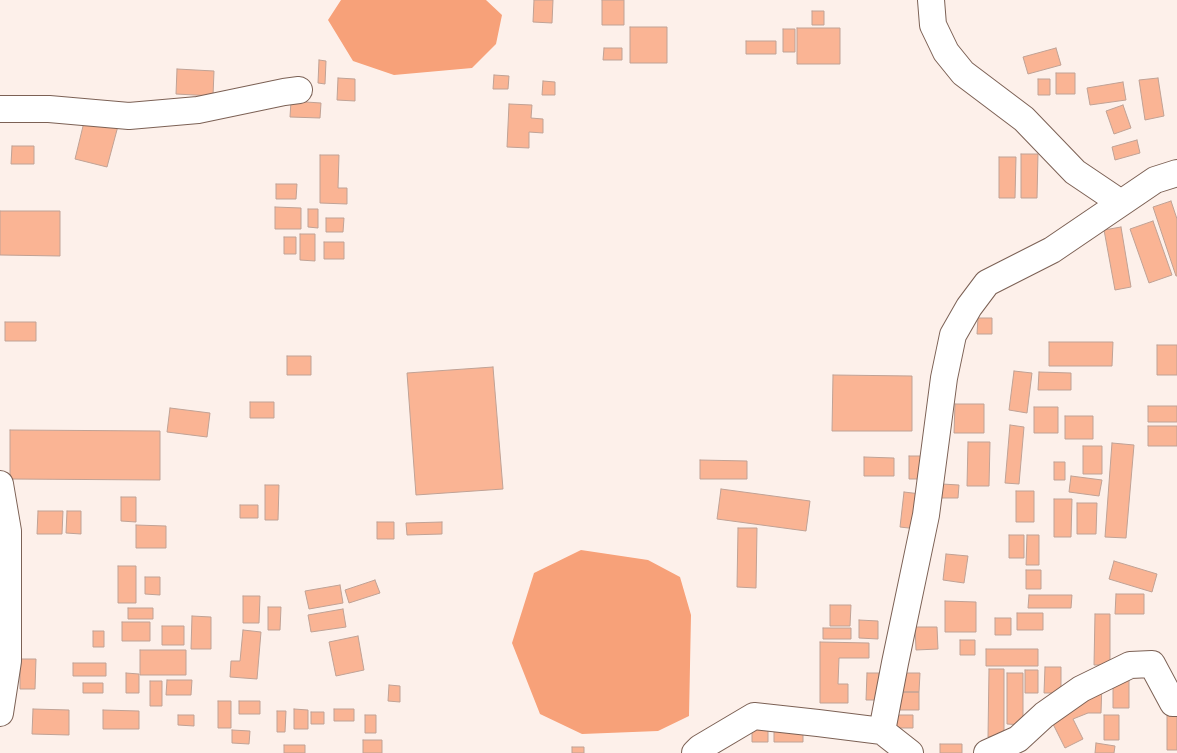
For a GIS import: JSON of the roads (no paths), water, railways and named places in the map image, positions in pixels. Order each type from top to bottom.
[{"type":"street","points":[[931,0],[933,25],[946,52],[963,74],[1024,119],[1075,172],[1122,203]]},
{"type":"street","points":[[0,109],[49,109],[130,116],[198,110],[299,90]]},
{"type":"street","points":[[882,731],[894,662],[926,515],[944,378],[953,335],[969,307],[987,283],[1052,250],[1155,180],[1177,173]]},
{"type":"street","points":[[0,484],[8,531],[8,661],[0,713]]},
{"type":"street","points":[[987,753],[1018,739],[1044,715],[1081,689],[1130,665],[1152,664],[1172,703],[1177,703]]},
{"type":"street","points":[[695,753],[700,748],[754,716],[882,731],[910,753]]}]
